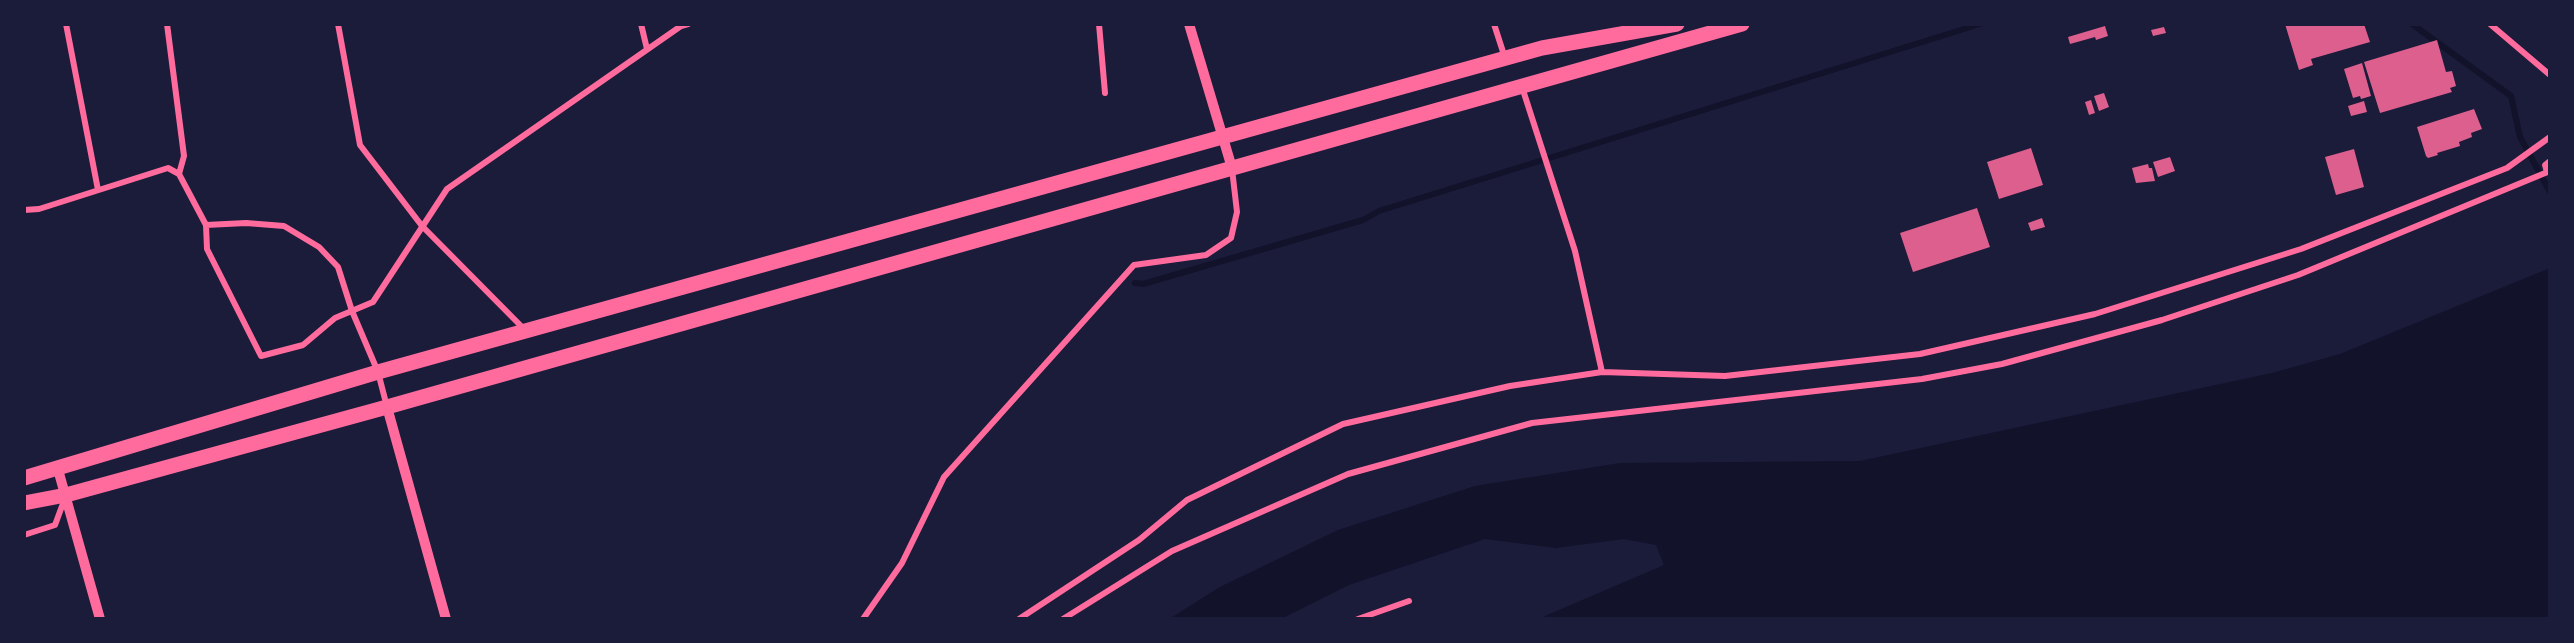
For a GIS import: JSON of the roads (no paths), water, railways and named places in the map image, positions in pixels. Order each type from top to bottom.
[{"type":"highway","points":[[24,478],[57,466],[378,372],[1542,48],[1677,24]]},
{"type":"highway","points":[[24,503],[66,495],[387,407],[1742,24]]},
{"type":"street","points":[[66,24],[98,190]]},
{"type":"street","points":[[167,24],[184,156],[179,174]]},
{"type":"street","points":[[338,24],[360,145],[422,226],[526,332]]},
{"type":"street","points":[[641,24],[648,50]]},
{"type":"street","points":[[24,210],[39,209],[168,168],[179,174],[207,225],[207,249],[261,356],[303,345],[335,318],[373,302],[447,189],[681,26],[688,24]]},
{"type":"street","points":[[1099,24],[1105,93]]},
{"type":"street","points":[[863,619],[902,562],[944,477],[1134,265],[1206,255],[1232,238],[1238,212],[1232,168],[1190,24]]},
{"type":"street","points":[[1494,24],[1506,58]]},
{"type":"street","points":[[2490,24],[2550,75]]},
{"type":"street","points":[[1521,85],[1575,251],[1602,372]]},
{"type":"street","points":[[1019,619],[1139,540],[1187,500],[1342,424],[1509,386],[1602,372],[1725,376],[1920,354],[2095,314],[2301,249],[2507,168],[2550,137]]},
{"type":"street","points":[[1063,619],[1172,550],[1348,474],[1532,423],[1922,380],[2001,363],[2162,320],[2298,275],[2548,172],[2545,165],[2550,161]]},
{"type":"street","points":[[207,225],[246,223],[284,226],[319,247],[338,267],[352,311],[378,372],[446,619]]},
{"type":"street","points":[[57,466],[100,619]]},
{"type":"street","points":[[24,535],[55,525],[66,495]]},
{"type":"street","points":[[1358,619],[1409,601]]},
{"type":"waterway","points":[[1135,283],[1143,284],[1363,220],[1379,211],[1980,24]]},
{"type":"waterway","points":[[2412,24],[2511,96],[2520,137],[2550,192]]}]
